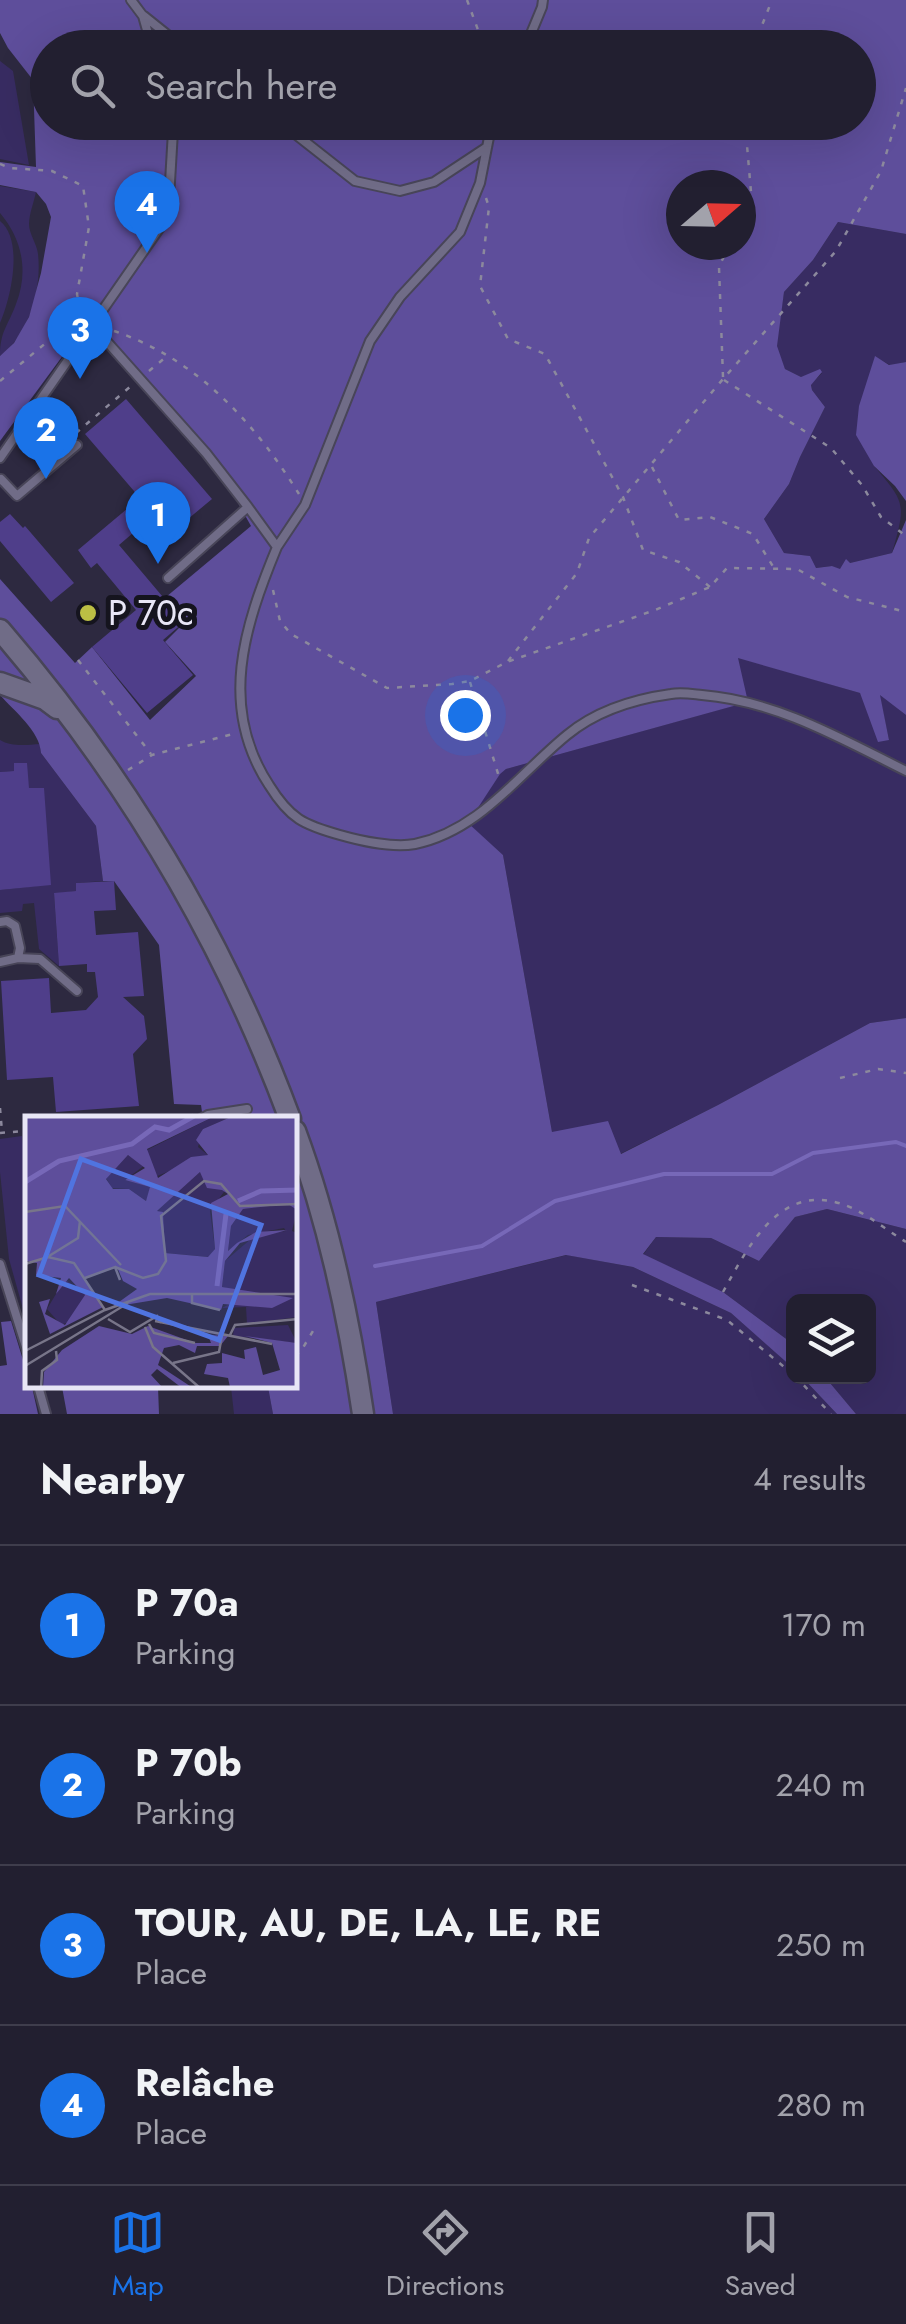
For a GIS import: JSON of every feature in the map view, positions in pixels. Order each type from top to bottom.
[{"type":"main road","points":[[0,630],[90,742],[186,891],[243,1004],[289,1116]]},
{"type":"main road","points":[[0,683],[52,704],[90,742]]},
{"type":"main road","points":[[298,1141],[337,1271],[363,1414]]},
{"type":"lane","points":[[132,0],[143,16],[161,30]]},
{"type":"lane","points":[[532,30],[543,0]]},
{"type":"lane","points":[[143,16],[147,30]]},
{"type":"lane","points":[[0,458],[168,216],[173,140]]},
{"type":"lane","points":[[303,140],[355,180],[400,191],[434,182],[487,147]]},
{"type":"lane","points":[[488,140],[480,183],[460,232],[400,298],[370,341],[306,505],[268,567],[243,647],[238,687],[244,731],[259,771],[282,805],[307,826],[362,841],[413,845],[460,828],[569,733],[594,717],[628,703],[675,693],[748,702],[808,721],[906,771]]},
{"type":"lane","points":[[93,326],[206,453],[277,547]]},
{"type":"lane","points":[[0,480],[17,496],[78,445]]},
{"type":"lane","points":[[168,578],[248,507]]},
{"type":"lane","points":[[0,922],[15,926],[18,958]]},
{"type":"lane","points":[[0,962],[40,958],[78,991]]},
{"type":"lane","points":[[206,1116],[247,1109]]},
{"type":"lane","points":[[0,1264],[25,1343]]},
{"type":"lane","points":[[39,1389],[46,1414]]},
{"type":"path","points":[[467,0],[478,30]]},
{"type":"path","points":[[760,30],[772,0]]},
{"type":"path","points":[[507,662],[577,572],[589,538],[836,251],[881,172],[906,88]]},
{"type":"path","points":[[747,140],[749,170]]},
{"type":"path","points":[[0,164],[52,171],[83,186],[88,226],[76,294],[81,317],[93,326],[119,333],[185,366],[239,412],[277,459],[306,505]]},
{"type":"path","points":[[480,183],[489,207],[480,286],[508,340],[546,354],[623,498],[643,550],[679,562],[710,587]]},
{"type":"path","points":[[723,260],[723,379]]},
{"type":"path","points":[[0,382],[48,342],[84,336]]},
{"type":"path","points":[[78,445],[71,437],[166,356]]},
{"type":"path","points":[[723,379],[831,448],[862,485],[882,518],[906,536]]},
{"type":"path","points":[[651,464],[679,520],[710,517],[753,534],[774,569]]},
{"type":"path","points":[[268,567],[280,621],[291,634],[387,688],[470,681],[507,662],[710,587],[727,568],[797,570],[847,597],[906,612]]},
{"type":"path","points":[[78,660],[152,755]]},
{"type":"path","points":[[470,681],[504,792]]},
{"type":"path","points":[[126,771],[152,755],[244,731]]},
{"type":"path","points":[[840,1078],[878,1068],[906,1072]]},
{"type":"path","points":[[0,1108],[1,1133]]},
{"type":"path","points":[[723,1292],[737,1265],[771,1220],[800,1201],[824,1200],[852,1208],[906,1242]]},
{"type":"path","points":[[632,1285],[727,1320],[786,1369]]},
{"type":"path","points":[[298,1354],[313,1331]]},
{"type":"path","points":[[802,1384],[831,1414]]},
{"type":"shaded area","points":[[0,0],[906,0],[906,234],[838,222],[813,260],[784,292],[777,346],[785,369],[801,377],[820,369],[822,372],[811,385],[825,407],[789,484],[764,519],[784,553],[810,556],[816,568],[840,569],[846,559],[850,563],[892,553],[906,520],[906,715],[880,695],[889,740],[878,742],[860,693],[738,658],[748,702],[506,769],[468,823],[503,855],[552,1132],[608,1121],[621,1154],[870,1023],[906,1018],[906,1229],[827,1209],[795,1217],[759,1261],[711,1238],[656,1237],[643,1254],[723,1292],[786,1339],[786,1362],[731,1313],[633,1267],[566,1255],[376,1302],[393,1414],[273,1414],[268,1389],[298,1389],[298,1116],[203,1116],[201,1105],[174,1104],[159,945],[114,881],[103,881],[96,826],[41,753],[31,729],[0,695],[0,579],[75,663],[92,647],[150,720],[196,676],[165,642],[186,621],[166,597],[251,526],[219,469],[92,316],[0,441],[0,356],[14,343],[29,317],[51,217],[36,192],[0,185],[0,162],[36,167],[35,140],[876,140],[876,30],[30,30],[30,76],[0,33]]},
{"type":"shaded area","points":[[0,61],[13,71],[29,165],[0,159]]},
{"type":"shaded area","points":[[0,186],[36,192],[29,224],[39,268],[26,324],[0,356],[3,334],[20,292],[22,268],[14,234],[0,213]]},
{"type":"shaded area","points":[[0,221],[12,241],[13,270],[0,323]]},
{"type":"shaded area","points":[[838,222],[906,234],[906,362],[890,365],[875,357],[869,378],[874,466],[897,497],[900,524],[892,553],[850,563],[840,570],[832,566],[815,568],[809,556],[784,553],[764,519],[789,484],[825,407],[811,384],[822,373],[801,377],[785,369],[776,346],[784,292],[813,260]]},
{"type":"shaded area","points":[[875,356],[889,365],[906,362],[906,501],[874,466],[856,435],[859,406]]},
{"type":"shaded area","points":[[737,657],[860,693],[889,740],[879,693],[906,715],[906,1018],[870,1023],[620,1154],[552,1132],[503,855],[467,823],[506,769],[747,702]]},
{"type":"shaded area","points":[[0,740],[14,745],[40,744],[41,753],[96,826],[103,881],[76,883],[76,891],[54,894],[59,966],[39,949],[34,903],[23,904],[22,911],[0,913],[0,890],[38,883],[26,763],[14,763],[14,771],[0,772]]},
{"type":"shaded area","points":[[22,1136],[25,1316],[9,1259],[0,1139]]},
{"type":"shaded area","points":[[827,1209],[906,1229],[906,1414],[856,1414],[831,1384],[876,1384],[876,1294],[786,1294],[786,1339],[723,1292],[643,1255],[656,1237],[711,1238],[759,1261],[795,1217]]},
{"type":"shaded area","points":[[567,1255],[633,1267],[731,1313],[786,1361],[786,1384],[809,1384],[837,1414],[393,1414],[376,1302]]},
{"type":"shaded area","points":[[11,1321],[25,1366],[25,1389],[32,1389],[38,1414],[0,1414],[0,1366],[7,1365],[1,1322]]},
{"type":"shaded area","points":[[809,1384],[831,1384],[856,1414],[837,1414]]},
{"type":"shaded area","points":[[62,1389],[158,1389],[159,1414],[67,1414]]},
{"type":"shaded area","points":[[231,1389],[268,1389],[273,1414],[234,1414]]},
{"type":"building","points":[[126,399],[212,499],[170,534],[154,515],[119,545],[184,622],[163,640],[193,675],[147,713],[92,647],[136,610],[97,563],[91,568],[78,550],[140,498],[85,434]]},
{"type":"building","points":[[10,514],[74,583],[51,602],[0,541],[0,522]]},
{"type":"building","points":[[14,763],[27,763],[29,788],[44,788],[51,885],[0,890],[0,772],[14,771]]},
{"type":"building","points":[[114,881],[116,910],[94,911],[96,935],[138,932],[144,996],[123,997],[144,1016],[147,1039],[133,1054],[139,1106],[56,1112],[53,1077],[7,1080],[1,981],[49,978],[51,1013],[86,1010],[98,997],[95,972],[87,972],[87,964],[59,966],[54,893],[76,891],[76,883]]},
{"type":"waterway","points":[[375,1266],[482,1246],[555,1201],[664,1174],[772,1174],[813,1153],[896,1142],[906,1146]]},
{"type":"place","name":"Relâche","points":[[147,253]]},
{"type":"place","name":"TOUR, AU, DE, LA, LE, RE","points":[[80,379]]},
{"type":"place","name":"P 70b","points":[[46,479]]},
{"type":"place","name":"P 70a","points":[[158,564]]},
{"type":"place","name":"P 70c","points":[[88,613]]}]
